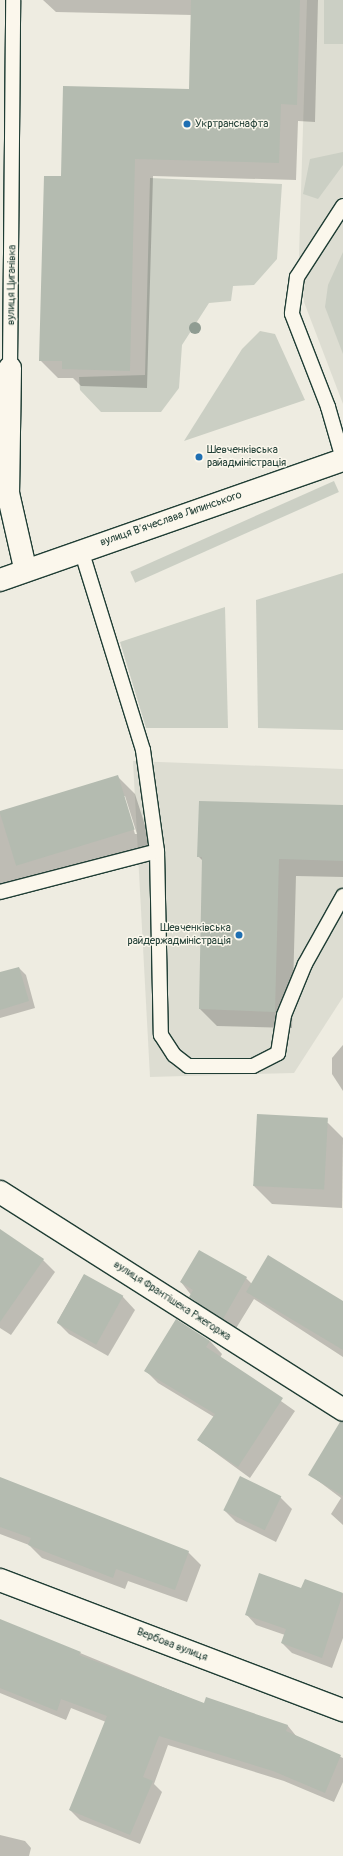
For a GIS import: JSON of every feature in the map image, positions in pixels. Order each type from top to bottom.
[{"type":"street","name":"вулиця Циганівка","points":[[10,368],[8,493],[25,568]]},
{"type":"street","name":"вулиця Вʼячеслава Липинського","points":[[0,580],[25,568],[343,460]]},
{"type":"street","name":"вулиця Франтішека Ржегоржа","points":[[0,1192],[343,1410]]},
{"type":"street","name":"Вербова вулиця","points":[[0,1580],[343,1710]]},
{"type":"lane","name":"вулиця Циганівка","points":[[10,368],[13,0]]},
{"type":"lane","points":[[343,206],[297,277],[292,314],[328,407],[343,460]]},
{"type":"lane","points":[[81,550],[143,750],[157,851],[161,1034],[174,1055],[188,1066],[253,1066],[278,1052],[284,1015],[305,964],[343,896]]},
{"type":"lane","points":[[0,892],[157,851]]},
{"type":"shaded area","points":[[307,0],[343,0],[343,404],[304,302],[299,255]]},
{"type":"shaded area","points":[[324,0],[343,0],[343,44],[324,44]]},
{"type":"shaded area","points":[[343,152],[343,165],[318,199],[303,194],[310,159]]},
{"type":"shaded area","points":[[150,178],[282,184],[277,259],[254,285],[233,286],[231,301],[209,303],[182,345],[179,388],[161,412],[101,412],[80,390],[79,377],[145,375]]},
{"type":"shaded area","points":[[343,252],[343,354],[325,307],[328,285]]},
{"type":"shaded area","points":[[260,331],[275,334],[305,400],[184,441],[242,349]]},
{"type":"shaded area","points":[[334,481],[339,492],[135,583],[130,572]]},
{"type":"shaded area","points":[[343,573],[343,730],[258,728],[256,600]]},
{"type":"shaded area","points":[[225,607],[228,728],[146,728],[120,642]]},
{"type":"shaded area","points":[[133,761],[343,769],[343,997],[294,1073],[150,1077]]},
{"type":"building","name":"Укртранснафта","points":[[191,0],[300,0],[297,105],[281,104],[279,163],[135,159],[130,371],[62,369],[62,361],[39,361],[44,176],[61,176],[63,86],[189,89]]},
{"type":"building","points":[[118,775],[135,830],[16,866],[0,811]]},
{"type":"building","name":"Шевченківська райдержадміністрація","points":[[199,801],[343,805],[343,861],[279,859],[275,1012],[199,1009],[202,857],[197,857]]},
{"type":"building","points":[[19,967],[29,1001],[0,1010],[0,972]]},
{"type":"building","points":[[257,1114],[328,1118],[324,1190],[253,1186]]},
{"type":"building","points":[[0,1229],[44,1259],[0,1322]]},
{"type":"building","points":[[199,1250],[247,1277],[223,1319],[189,1297],[193,1290],[180,1282]]},
{"type":"building","points":[[268,1255],[343,1301],[343,1350],[246,1292]]},
{"type":"building","points":[[84,1274],[123,1296],[96,1345],[57,1323]]},
{"type":"building","points":[[176,1319],[210,1341],[206,1347],[283,1398],[238,1467],[197,1440],[215,1414],[144,1371]]},
{"type":"building","points":[[340,1422],[343,1422],[343,1496],[308,1475]]},
{"type":"building","points":[[240,1476],[281,1496],[265,1530],[223,1510]]},
{"type":"building","points":[[0,1477],[189,1551],[175,1590],[116,1569],[113,1578],[28,1545],[31,1538],[0,1527]]},
{"type":"building","points":[[259,1573],[301,1588],[305,1579],[343,1593],[322,1658],[281,1643],[286,1629],[245,1615]]},
{"type":"building","points":[[0,1619],[81,1652],[79,1655],[204,1703],[206,1697],[288,1725],[286,1731],[341,1755],[325,1793],[273,1771],[159,1736],[143,1777],[153,1781],[130,1835],[69,1810],[107,1716],[61,1699],[57,1711],[0,1688]]},
{"type":"place","name":"Укртранснафта","points":[[187,124]]},
{"type":"place","name":"Шевченківська райадміністрація","points":[[199,457]]},
{"type":"place","name":"Шевченківська райдержадміністрація","points":[[239,935]]}]
